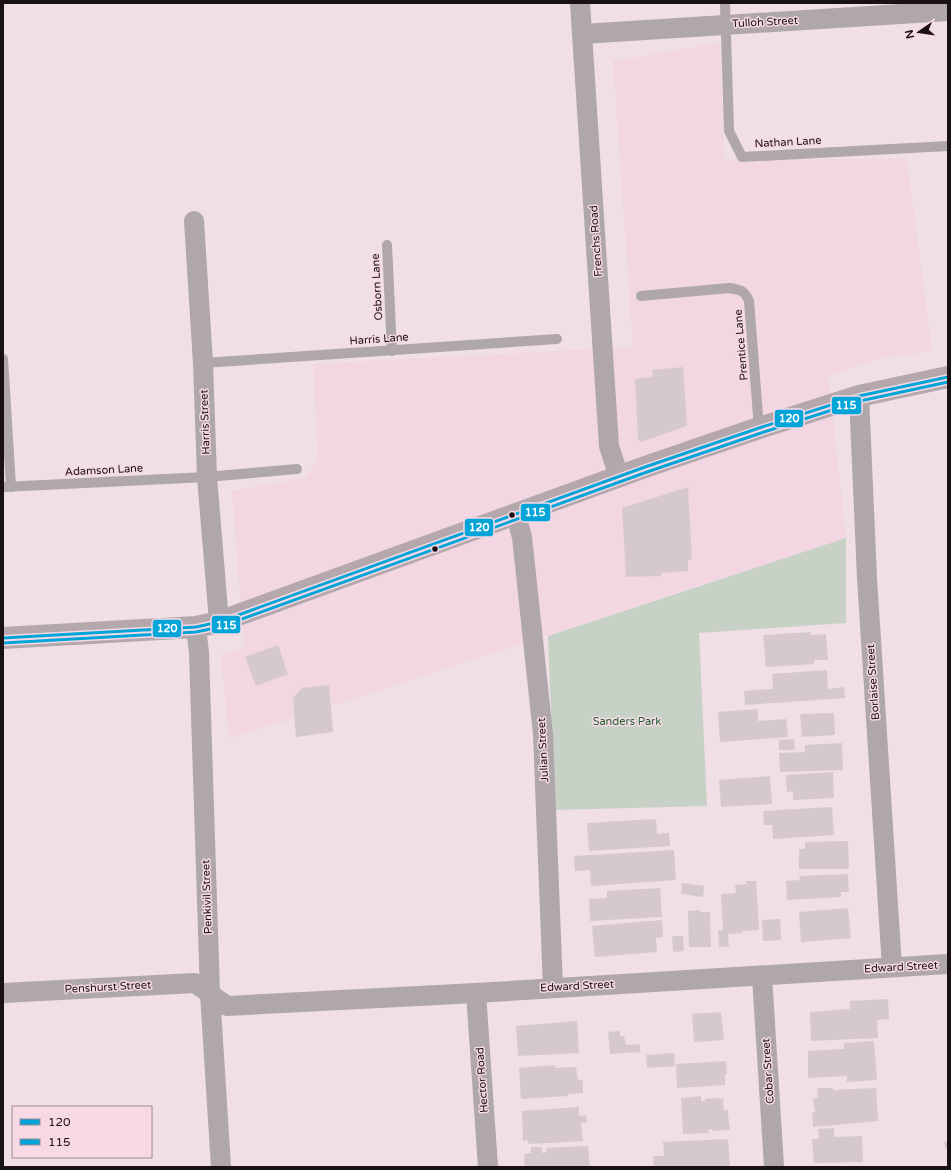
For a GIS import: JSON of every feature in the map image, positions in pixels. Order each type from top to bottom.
[{"type":"main road","points":[[3,638],[196,627],[219,622],[619,477],[759,428],[859,396],[948,377]]},
{"type":"street","name":"Frenchs Road","points":[[580,3],[609,446],[619,477]]},
{"type":"street","name":"Tulloh Street","points":[[582,34],[948,11]]},
{"type":"street","name":"Harris Street","points":[[194,221],[203,363],[207,477],[219,622]]},
{"type":"street","name":"Borlaise Street","points":[[859,396],[867,578],[892,967]]},
{"type":"street","name":"Julian Street","points":[[516,515],[522,537],[543,734],[553,988]]},
{"type":"street","name":"Penkivil Street","points":[[196,627],[199,653],[210,994],[221,1167]]},
{"type":"street","name":"Edward Street","points":[[210,994],[227,1006],[476,993],[948,964]]},
{"type":"street","name":"Cobar Street","points":[[762,976],[774,1167]]},
{"type":"street","name":"Penshurst Street","points":[[3,993],[195,983],[210,994]]},
{"type":"street","name":"Hector Road","points":[[476,993],[488,1167]]},
{"type":"lane","points":[[725,3],[726,24]]},
{"type":"lane","name":"Nathan Lane","points":[[726,24],[729,131],[742,157],[948,146]]},
{"type":"lane","name":"Osborn Lane","points":[[387,245],[392,351]]},
{"type":"lane","name":"Prentice Lane","points":[[641,296],[729,288],[740,289],[745,293],[749,302],[759,428]]},
{"type":"lane","name":"Harris Lane","points":[[203,363],[557,340]]},
{"type":"lane","points":[[3,360],[7,487]]},
{"type":"lane","name":"Adamson Lane","points":[[7,487],[207,477],[297,469]]},
{"type":"shaded area","points":[[720,43],[724,159],[907,159],[932,351],[878,359],[828,376],[846,538],[229,739],[221,655],[244,647],[232,491],[306,478],[318,457],[313,364],[633,347],[613,61]]},
{"type":"green space","name":"Sanders Park","points":[[846,538],[846,623],[699,633],[707,806],[555,810],[548,636]]},
{"type":"building","points":[[683,367],[687,426],[641,442],[638,439],[635,379],[653,377],[652,370]]},
{"type":"building","points":[[688,487],[692,559],[688,560],[688,571],[661,573],[661,576],[626,577],[622,508]]},
{"type":"building","points":[[811,632],[811,635],[826,634],[828,660],[814,660],[814,664],[766,667],[763,635]]},
{"type":"building","points":[[278,645],[288,674],[256,686],[245,657]]},
{"type":"building","points":[[827,670],[828,689],[844,687],[845,698],[745,705],[744,691],[773,689],[772,674]]},
{"type":"building","points":[[329,685],[333,732],[296,737],[293,698],[302,688]]},
{"type":"building","points":[[758,709],[758,721],[786,719],[788,737],[720,742],[718,712]]},
{"type":"building","points":[[834,713],[835,735],[802,737],[800,714]]},
{"type":"building","points":[[794,739],[795,750],[779,750],[779,740]]},
{"type":"building","points":[[842,743],[843,770],[780,772],[779,753],[805,752],[805,745]]},
{"type":"building","points":[[833,772],[834,798],[793,800],[793,791],[787,792],[786,775]]},
{"type":"building","points":[[770,776],[772,804],[721,807],[719,780]]},
{"type":"building","points":[[832,807],[834,835],[773,839],[772,825],[764,825],[763,811]]},
{"type":"building","points":[[656,819],[657,834],[669,833],[670,846],[589,851],[587,823]]},
{"type":"building","points":[[848,841],[849,869],[799,869],[799,849],[805,849],[805,842]]},
{"type":"building","points":[[674,850],[676,880],[591,886],[590,870],[575,871],[574,856]]},
{"type":"building","points":[[848,874],[849,892],[841,892],[841,897],[787,900],[786,881],[800,880],[799,876]]},
{"type":"building","points":[[746,881],[756,881],[759,930],[728,934],[729,946],[719,947],[718,930],[723,930],[721,894],[736,893],[735,885],[746,884]]},
{"type":"building","points":[[682,883],[704,886],[703,897],[681,894]]},
{"type":"building","points":[[660,888],[662,917],[590,921],[589,899],[607,898],[607,891]]},
{"type":"building","points":[[848,908],[851,938],[801,942],[799,912]]},
{"type":"building","points":[[700,910],[700,912],[710,912],[711,947],[689,947],[688,911]]},
{"type":"building","points":[[780,919],[781,940],[763,941],[762,920]]},
{"type":"building","points":[[662,920],[663,937],[656,938],[657,952],[595,957],[592,926]]},
{"type":"building","points":[[672,936],[683,936],[684,951],[673,952]]},
{"type":"building","points":[[888,999],[889,1019],[877,1020],[878,1038],[811,1041],[810,1012],[850,1009],[850,1001]]},
{"type":"building","points":[[721,1012],[724,1040],[694,1042],[692,1014]]},
{"type":"building","points":[[577,1021],[579,1053],[518,1056],[516,1026]]},
{"type":"building","points":[[620,1031],[620,1037],[624,1036],[626,1045],[640,1044],[640,1052],[610,1054],[608,1032]]},
{"type":"building","points":[[874,1041],[877,1080],[847,1082],[847,1076],[808,1078],[808,1051],[844,1049],[844,1043]]},
{"type":"building","points":[[674,1053],[675,1066],[647,1068],[646,1055]]},
{"type":"building","points":[[726,1061],[727,1074],[725,1074],[725,1085],[677,1088],[676,1064]]},
{"type":"building","points":[[555,1065],[555,1068],[576,1067],[578,1080],[583,1080],[583,1093],[568,1094],[568,1096],[521,1099],[519,1068]]},
{"type":"building","points":[[817,1088],[833,1088],[833,1090],[876,1088],[878,1121],[813,1127],[812,1113],[815,1112],[813,1099],[818,1097]]},
{"type":"building","points":[[701,1096],[701,1101],[705,1101],[705,1099],[723,1099],[724,1110],[728,1110],[730,1130],[712,1131],[712,1129],[708,1130],[709,1133],[683,1134],[681,1098]]},
{"type":"building","points":[[579,1107],[579,1116],[586,1115],[587,1123],[581,1123],[583,1141],[529,1144],[527,1140],[523,1141],[522,1111]]},
{"type":"building","points":[[834,1128],[834,1137],[862,1136],[863,1162],[814,1163],[812,1139],[819,1139],[818,1129]]},
{"type":"building","points":[[728,1139],[730,1166],[654,1167],[653,1156],[664,1156],[663,1142]]},
{"type":"building","points":[[944,1142],[948,1142],[948,1148],[945,1148]]},
{"type":"building","points":[[588,1146],[590,1167],[525,1167],[524,1154],[531,1153],[531,1147],[542,1147],[542,1153],[547,1152],[546,1148]]},
{"type":"transit line","name":"120","points":[[3,638],[196,627],[219,622],[645,467],[759,428],[859,396],[948,377]]},
{"type":"transit line","name":"115","points":[[3,643],[196,632],[220,627],[647,472],[761,433],[860,401],[948,382]]}]
